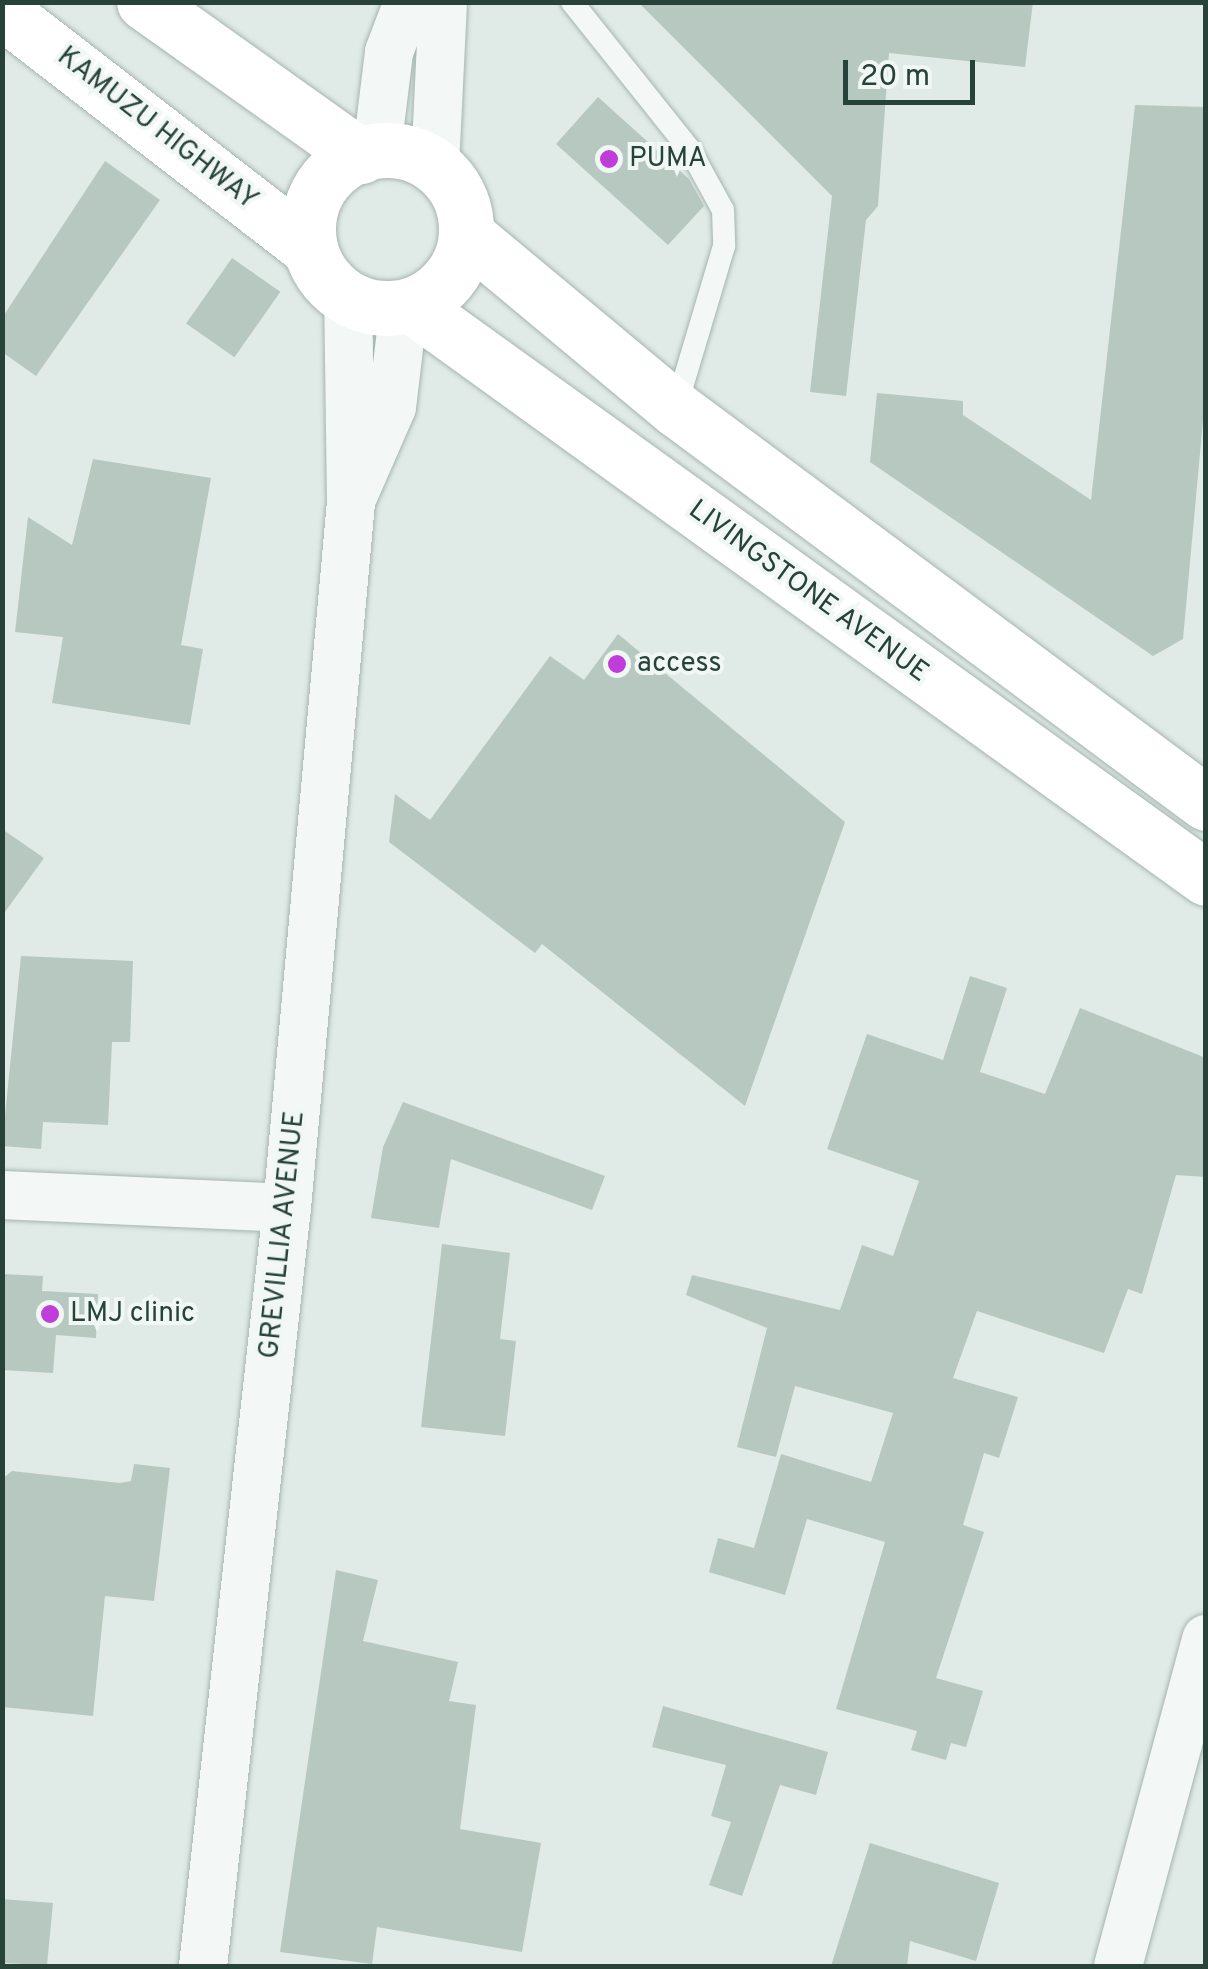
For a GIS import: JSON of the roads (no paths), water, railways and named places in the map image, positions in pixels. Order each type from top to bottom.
[{"type":"highway","points":[[144,2],[369,153],[435,166],[453,185],[467,235],[676,409],[1206,803]]},
{"type":"highway","name":"KAMUZU HIGHWAY","points":[[2,11],[310,250]]},
{"type":"highway","points":[[369,153],[313,200],[310,250],[348,300],[408,306],[444,285],[467,235]]},
{"type":"highway","name":"LIVINGSTONE AVENUE","points":[[408,306],[1206,878]]},
{"type":"street","points":[[369,153],[389,52],[408,2]]},
{"type":"street","points":[[435,166],[444,2]]},
{"type":"street","points":[[348,300],[351,502]]},
{"type":"street","points":[[351,502],[392,406],[408,306]]},
{"type":"street","name":"GREVILLIA AVENUE","points":[[203,1966],[287,1208],[351,502]]},
{"type":"street","points":[[2,1195],[287,1208]]},
{"type":"street","points":[[1118,1966],[1206,1639]]},
{"type":"lane","points":[[572,2],[690,150],[723,210],[724,246],[676,409]]},
{"type":"place","name":"PUMA","points":[[609,159]]},
{"type":"place","name":"access","points":[[617,664]]},
{"type":"place","name":"LMJ clinic","points":[[50,1314]]}]
